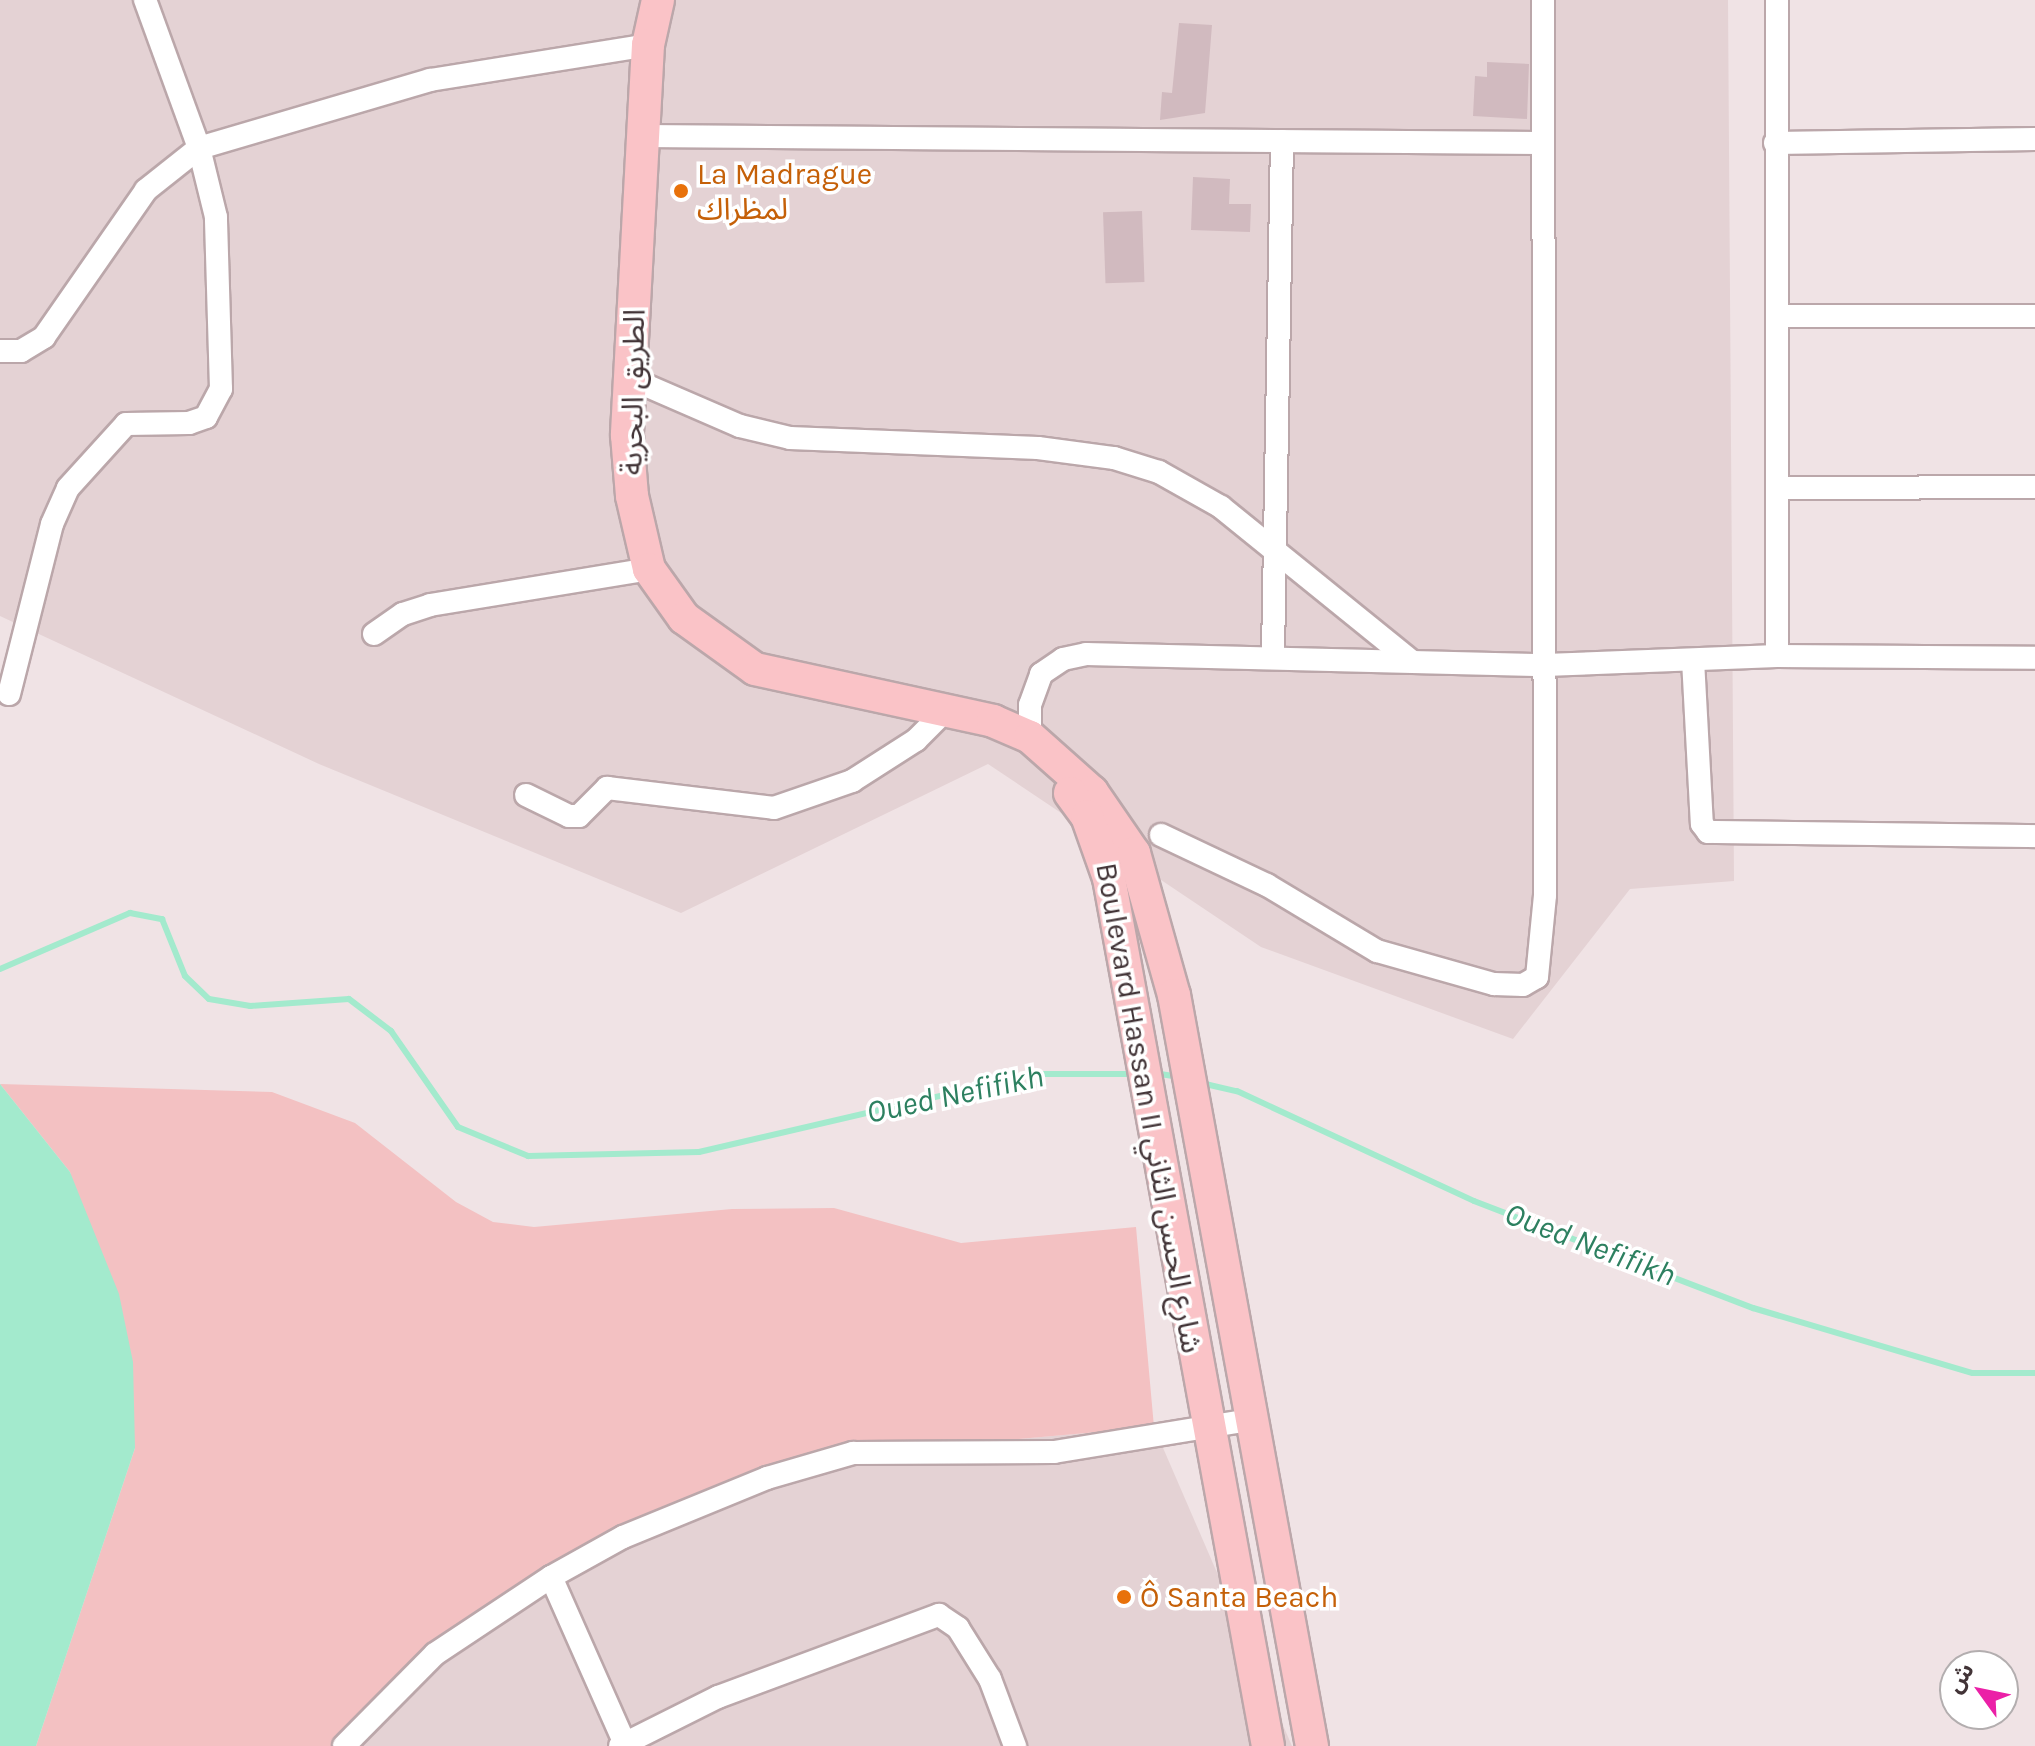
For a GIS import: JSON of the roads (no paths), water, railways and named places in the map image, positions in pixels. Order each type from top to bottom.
[{"type":"main road","name":"الطريق البحرية","points":[[651,16],[629,378],[632,496],[649,569],[684,618],[755,669],[946,710],[1030,737]]},
{"type":"main road","name":"Boulevard Hassan II شارع الحسن الثاني","points":[[1030,737],[1087,816],[1101,848],[1169,1231],[1268,1746]]},
{"type":"main road","name":"Boulevard Hassan II شارع الحسن الثاني","points":[[1030,737],[1065,763],[1117,825],[1146,881],[1159,929],[1211,1220],[1312,1746]]},
{"type":"street","points":[[9,694],[52,524],[68,488],[126,424],[198,420],[215,407],[221,389],[216,217],[199,148],[145,0]]},
{"type":"street","points":[[1161,835],[1267,885],[1377,951],[1469,980],[1531,982],[1540,969],[1545,665],[1540,143],[1543,0]]},
{"type":"street","points":[[1777,0],[1777,656]]},
{"type":"street","points":[[0,351],[21,351],[44,337],[146,190],[199,148],[651,16]]},
{"type":"street","points":[[643,136],[1540,143]]},
{"type":"street","points":[[1775,143],[2035,139]]},
{"type":"street","points":[[1273,655],[1282,141]]},
{"type":"street","points":[[1777,316],[2035,316]]},
{"type":"street","points":[[629,378],[740,426],[790,438],[1038,448],[1125,461],[1185,484],[1275,549],[1411,661]]},
{"type":"street","points":[[1779,488],[2035,487]]},
{"type":"street","points":[[374,634],[403,614],[430,605],[649,569]]},
{"type":"street","points":[[1030,737],[1035,684],[1063,659],[1273,655],[1545,665],[1777,656],[2035,658]]},
{"type":"street","points":[[1693,660],[1702,824],[1708,832],[2035,836]]},
{"type":"street","points":[[526,795],[569,816],[579,816],[607,788],[774,808],[852,781],[916,740],[946,710]]},
{"type":"street","points":[[344,1746],[435,1654],[551,1577],[711,1499],[831,1457],[918,1448],[1054,1452],[1249,1420]]},
{"type":"street","points":[[551,1577],[624,1745],[718,1697],[939,1615],[958,1628],[990,1679],[1015,1746]]},
{"type":"waterway","name":"Oued Nefifikh","points":[[0,969],[130,913],[162,919],[185,976],[209,999],[250,1006],[349,999],[391,1031],[458,1127],[528,1156],[699,1152],[1034,1074],[1135,1074]]},
{"type":"waterway","name":"Oued Nefifikh","points":[[1154,1073],[1178,1077]]},
{"type":"waterway","name":"Oued Nefifikh","points":[[1201,1083],[1237,1091],[1474,1201],[1753,1308],[1973,1373],[2035,1373]]},
{"type":"place","name":"La Madrague لمظراك","points":[[681,191]]},
{"type":"place","name":"Ô Santa Beach","points":[[1124,1597]]}]
